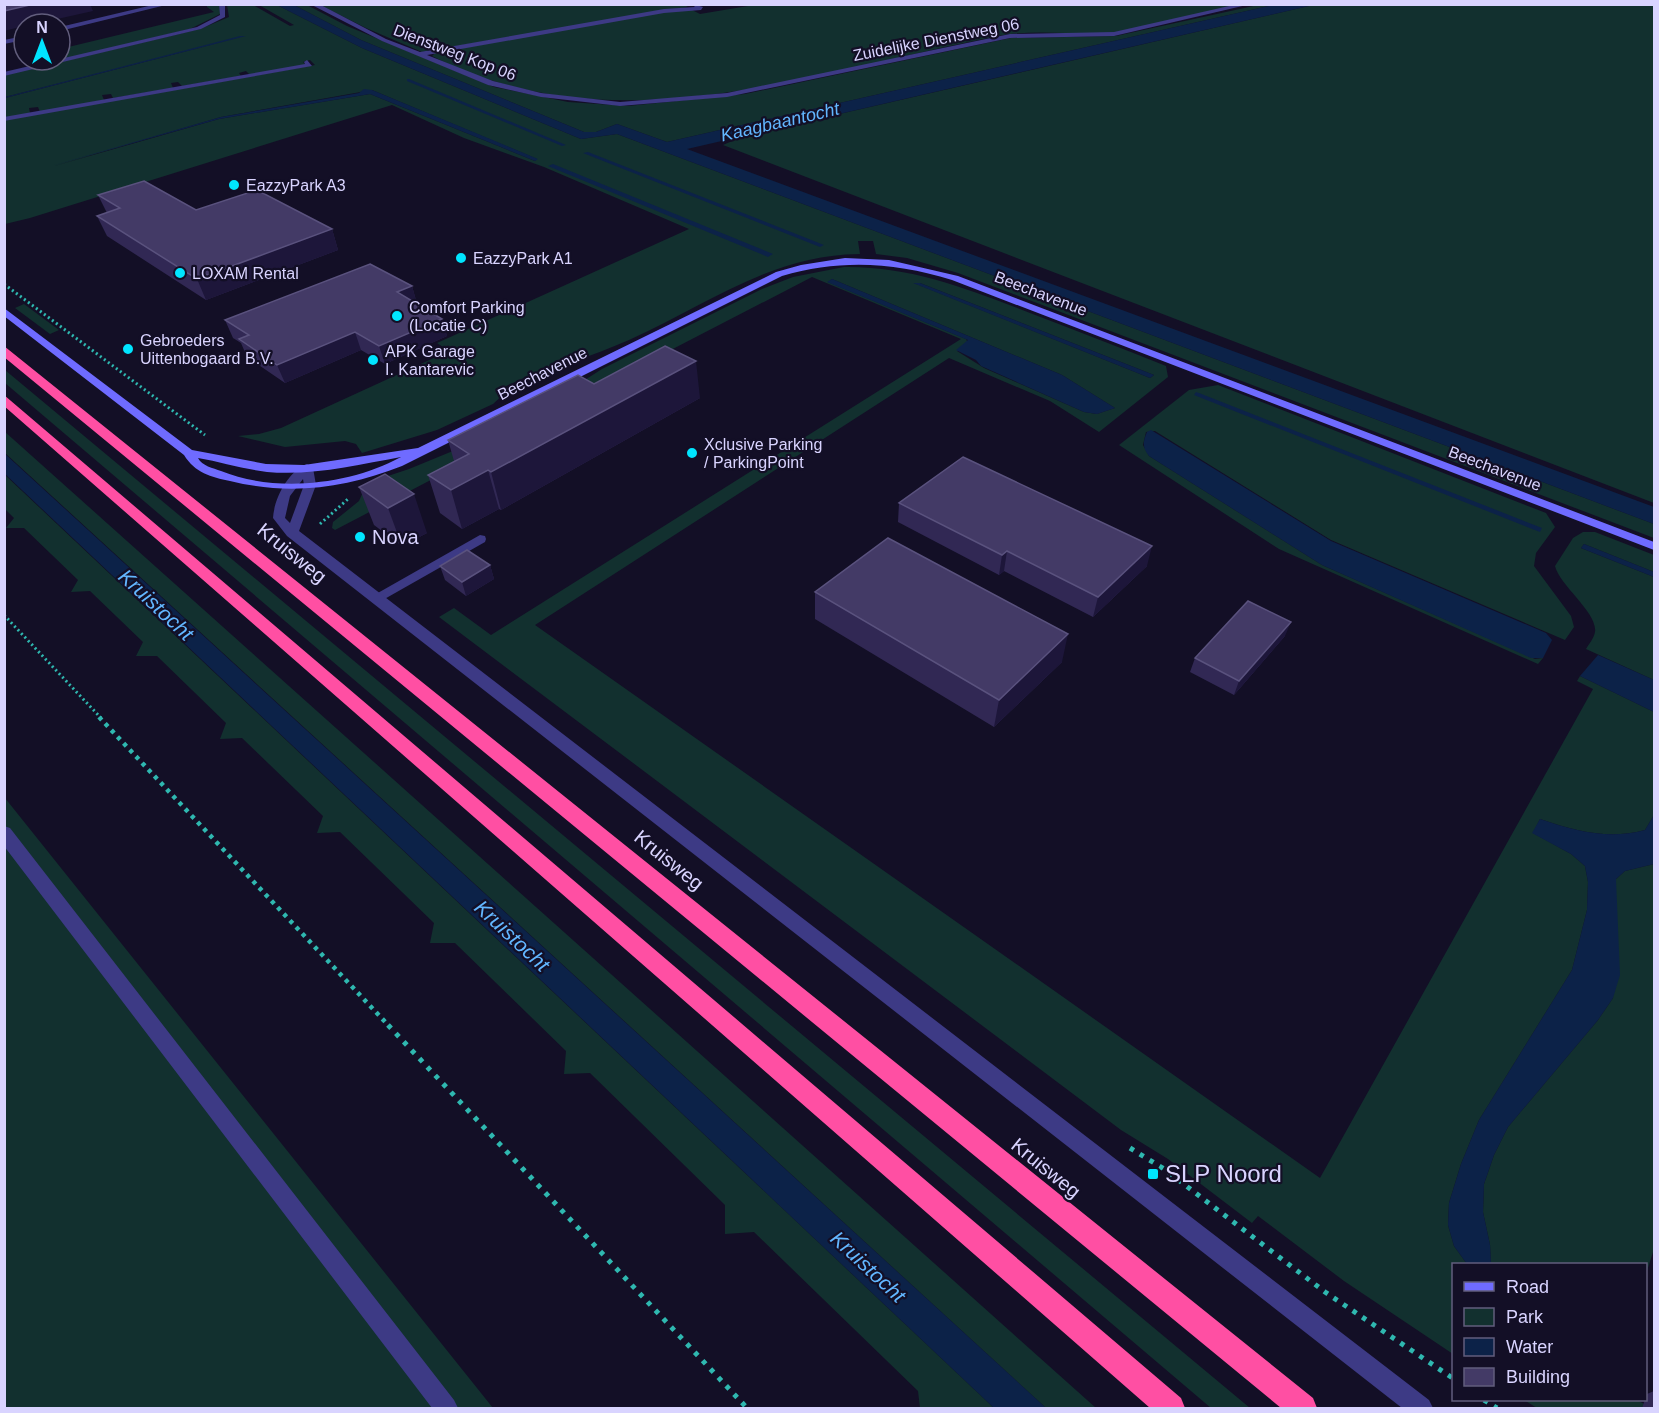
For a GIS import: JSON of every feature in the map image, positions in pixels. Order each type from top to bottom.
[{"type":"highway","name":"Kruisweg","points":[[4,350],[1303,1408]]},
{"type":"highway","points":[[4,399],[1171,1408]]},
{"type":"street","points":[[72,26],[167,4]]},
{"type":"street","name":"Dienstweg Kop 06","points":[[313,4],[419,54],[518,91],[587,102],[629,104]]},
{"type":"street","points":[[419,54],[667,10],[701,8],[694,4]]},
{"type":"street","name":"Zuidelijke Dienstweg 06","points":[[629,104],[727,95],[1010,36],[1114,34],[1248,4]]},
{"type":"street","points":[[4,74],[188,31],[218,20],[224,8]]},
{"type":"street","points":[[4,119],[34,110],[310,65],[307,62]]},
{"type":"street","name":"Beechavenue","points":[[289,485],[353,479],[401,464],[423,450],[757,283],[816,264],[876,261],[918,267],[955,278],[1654,546]]},
{"type":"street","points":[[4,311],[189,453],[196,465],[215,473],[247,481],[289,485],[307,468]]},
{"type":"street","name":"Beechavenue","points":[[307,468],[344,465],[423,450]]},
{"type":"street","points":[[189,453],[266,468],[307,468]]},
{"type":"street","points":[[307,468],[310,484]]},
{"type":"street","name":"Kruisweg","points":[[292,533],[310,484]]},
{"type":"street","name":"Kruisweg","points":[[289,485],[281,505],[279,518],[292,533],[1421,1408]]},
{"type":"street","points":[[376,598],[480,539]]},
{"type":"street","points":[[4,833],[446,1408]]},
{"type":"path","points":[[4,284],[209,437]]},
{"type":"path","name":"Kruisweg","points":[[318,530],[321,522],[352,494],[353,479]]},
{"type":"path","points":[[4,615],[747,1408]]},
{"type":"path","points":[[1252,1236],[1325,1292],[1452,1378]]},
{"type":"green space","points":[[682,4],[688,7],[422,52],[320,5]]},
{"type":"green space","points":[[207,5],[219,5],[222,13],[190,29],[72,57],[72,46],[214,12]]},
{"type":"green space","points":[[227,5],[253,5],[290,26],[294,25],[259,5],[277,5],[362,48],[581,139],[617,134],[1654,524],[1654,538],[958,273],[907,258],[876,254],[873,241],[858,241],[860,254],[797,263],[740,284],[622,343],[573,362],[568,360],[530,379],[526,377],[504,387],[508,390],[493,404],[437,430],[362,453],[356,444],[345,441],[285,447],[238,436],[259,434],[281,428],[449,351],[437,343],[689,229],[544,167],[464,138],[392,105],[5,224],[5,120],[315,65],[310,60],[303,62],[306,65],[250,75],[246,71],[239,73],[241,76],[182,86],[178,82],[171,83],[173,88],[113,98],[111,94],[102,95],[104,100],[40,112],[38,107],[29,108],[30,113],[5,118],[5,98],[245,36],[5,97],[5,75],[18,72],[72,72],[72,59],[200,29],[229,17]],"holes":[[[372,90],[537,159],[535,161],[370,94],[219,119],[51,167],[221,117]]]},
{"type":"green space","points":[[294,5],[307,5],[347,26],[494,87],[568,102],[628,106],[745,94],[1011,38],[1116,36],[1258,5],[1273,5],[667,142],[617,124],[596,132],[584,132],[361,40]]},
{"type":"green space","points":[[754,5],[1240,5],[1124,31],[998,36],[785,83],[714,94],[642,100],[571,97],[501,83],[432,56],[435,53],[662,12],[692,10],[700,14]]},
{"type":"green space","points":[[1313,5],[1654,5],[1654,503],[723,145],[744,136]]},
{"type":"green space","points":[[844,267],[893,270],[939,281],[1007,304],[1166,366],[1168,377],[1099,432],[1050,401],[949,358],[535,625],[1320,1178],[1593,689],[1577,681],[1580,676],[1654,712],[1654,815],[1645,830],[1618,834],[1592,833],[1540,819],[1533,833],[1571,854],[1585,866],[1588,882],[1587,910],[1572,970],[1479,1120],[1461,1164],[1449,1203],[1448,1225],[1454,1246],[1466,1263],[1452,1263],[1452,1353],[1344,1281],[1258,1216],[1252,1223],[1168,1159],[1121,1130],[439,617],[454,608],[491,635],[961,339],[812,277],[443,468],[448,471],[335,530],[332,528],[333,522],[359,501],[367,483],[409,469],[511,427],[602,369],[762,289],[793,277]],"holes":[[[832,279],[1062,375],[1115,408],[1097,414],[1084,412],[984,368],[957,351],[968,343],[966,339],[828,282]],[[914,283],[920,283],[1154,375],[1150,378]]]},
{"type":"green space","points":[[24,304],[59,330],[50,334],[15,308]]},
{"type":"green space","points":[[5,370],[1250,1408],[1211,1408],[5,383]]},
{"type":"green space","points":[[1218,385],[1546,513],[1555,527],[1536,553],[1534,566],[1571,616],[1574,627],[1565,640],[1331,540],[1155,431],[1146,432],[1143,445],[1149,456],[1322,565],[1535,659],[1543,658],[1538,664],[1279,549],[1119,445],[1189,390]]},
{"type":"green space","points":[[4,431],[1096,1408],[1046,1408],[5,453]]},
{"type":"green space","points":[[4,474],[994,1408],[920,1408],[918,1391],[754,1232],[725,1234],[725,1205],[590,1073],[564,1074],[566,1051],[455,943],[430,943],[434,923],[340,832],[317,833],[323,816],[242,738],[220,739],[226,723],[157,656],[136,656],[143,642],[90,591],[71,592],[78,580],[24,528],[6,528],[14,518],[5,509]]},
{"type":"green space","points":[[1583,532],[1595,532],[1654,555],[1654,572],[1584,544],[1581,548],[1654,577],[1654,680],[1586,649],[1595,632],[1591,616],[1558,574],[1555,566],[1573,538]]},
{"type":"green space","points":[[5,798],[493,1408],[5,1408]]},
{"type":"green space","points":[[1654,864],[1654,1249],[1647,1271],[1647,1263],[1491,1263],[1490,1245],[1483,1212],[1484,1184],[1494,1155],[1508,1127],[1598,1020],[1613,998],[1616,879],[1625,871]]},
{"type":"green space","points":[[1526,1401],[1639,1401],[1644,1404],[1642,1408],[1537,1408]]},
{"type":"water","name":"Kaagbaantocht","points":[[277,5],[294,5],[361,40],[584,132],[596,132],[617,124],[667,142],[1273,5],[1313,5],[687,149],[1654,507],[1654,524],[617,134],[581,139],[362,48]]},
{"type":"water","points":[[246,36],[5,98],[5,97]]},
{"type":"water","points":[[364,89],[372,90],[538,159],[535,161],[370,94],[219,119],[51,166],[221,117],[359,93]]},
{"type":"water","points":[[588,152],[824,245],[820,247],[583,153]]},
{"type":"water","points":[[553,164],[773,254],[768,257],[548,166]]},
{"type":"water","points":[[832,279],[1062,375],[1115,408],[1097,414],[1084,412],[981,366],[976,360],[956,350],[968,340],[827,282]]},
{"type":"water","points":[[913,283],[920,283],[1154,375],[1150,378]]},
{"type":"water","points":[[1196,392],[1542,528],[1540,532],[1194,395]]},
{"type":"water","points":[[1151,430],[1331,541],[1546,633],[1552,640],[1543,658],[1531,658],[1322,565],[1149,456],[1144,447],[1144,441],[1147,432]]},
{"type":"water","name":"Kruistocht","points":[[4,453],[1046,1408],[994,1408],[5,474]]},
{"type":"water","points":[[1584,544],[1654,572],[1654,577],[1581,548]]},
{"type":"water","points":[[1598,655],[1654,680],[1654,712],[1580,676]]},
{"type":"water","points":[[1654,815],[1654,864],[1625,871],[1616,879],[1620,975],[1613,998],[1598,1020],[1508,1127],[1494,1155],[1484,1184],[1483,1212],[1490,1245],[1491,1263],[1466,1263],[1454,1246],[1448,1225],[1449,1203],[1461,1164],[1479,1120],[1572,970],[1587,910],[1588,882],[1585,866],[1571,854],[1532,833],[1540,819],[1592,833],[1618,834],[1645,830]]},
{"type":"building","points":[[4,4],[34,4],[4,11]]},
{"type":"building","points":[[144,181],[196,210],[257,190],[332,229],[197,279],[97,216],[120,208],[98,195]]},
{"type":"building","points":[[370,264],[412,286],[397,292],[442,319],[379,346],[355,332],[277,365],[239,339],[249,335],[225,320]]},
{"type":"building","points":[[665,346],[696,361],[491,472],[488,470],[451,490],[428,475],[469,454],[448,440],[578,375],[594,384]]},
{"type":"building","points":[[963,457],[1152,546],[1098,597],[1007,551],[1002,555],[899,503]]},
{"type":"building","points":[[385,474],[414,494],[388,508],[359,487]]},
{"type":"building","points":[[888,538],[1068,634],[999,700],[815,592]]},
{"type":"building","points":[[467,550],[490,565],[462,582],[440,566]]},
{"type":"building","points":[[1248,601],[1291,622],[1239,681],[1195,658]]},
{"type":"waterway","points":[[408,80],[564,145]]},
{"type":"place","name":"EazzyPark A3","points":[[234,185]]},
{"type":"place","name":"EazzyPark A1","points":[[461,258]]},
{"type":"place","name":"LOXAM Rental","points":[[180,273]]},
{"type":"place","name":"Comfort Parking (Locatie C)","points":[[397,316]]},
{"type":"place","name":"Gebroeders Uittenbogaard B.V.","points":[[128,349]]},
{"type":"place","name":"APK Garage I. Kantarevic","points":[[373,360]]},
{"type":"place","name":"Xclusive Parking / ParkingPoint","points":[[692,453]]},
{"type":"place","name":"Nova","points":[[360,537]]},
{"type":"place","name":"SLP Noord","points":[[1153,1174]]}]
